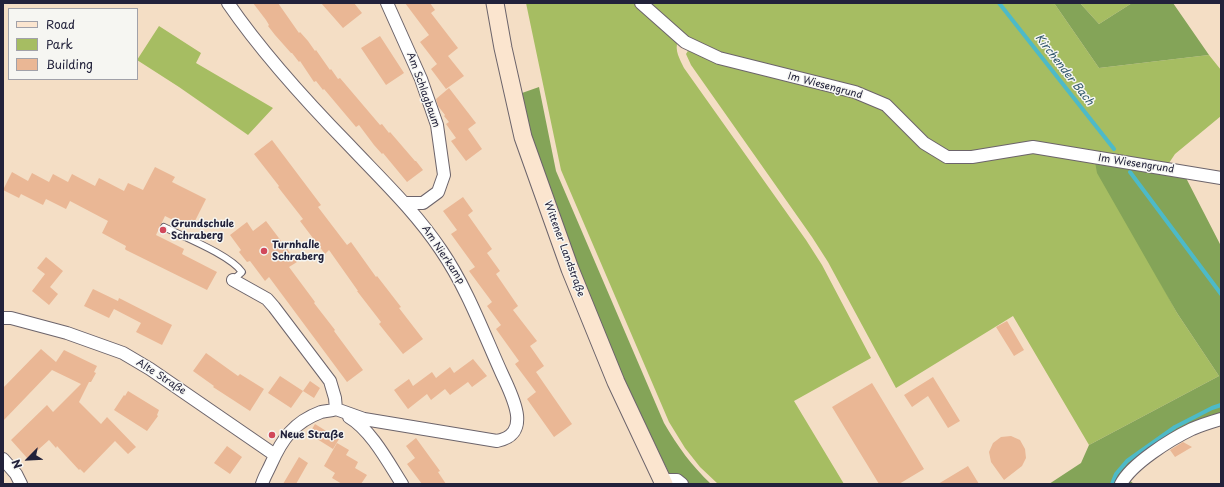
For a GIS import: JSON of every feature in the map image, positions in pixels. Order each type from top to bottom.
[{"type":"main road","name":"Wittener Landstraße","points":[[495,3],[503,48],[523,137],[570,269],[616,382],[663,482]]},
{"type":"street","name":"Am Nierkamp","points":[[228,3],[248,32],[308,102],[406,203],[441,249],[465,289],[514,403],[518,418],[516,430],[508,439],[497,441],[364,419],[336,409]]},
{"type":"street","name":"Am Schlagbaum","points":[[387,3],[421,79],[437,125],[444,174],[438,192],[423,203],[406,203]]},
{"type":"street","name":"Im Wiesengrund","points":[[641,3],[685,42],[719,58],[855,92],[886,105],[924,143],[946,157],[972,158],[1033,147],[1221,178]]},
{"type":"street","points":[[233,280],[267,299],[274,307],[330,381],[335,398],[336,409]]},
{"type":"street","name":"Alte Straße","points":[[3,318],[12,318],[67,333],[123,353],[150,369],[275,455]]},
{"type":"street","points":[[262,484],[285,437],[296,426],[322,412],[336,409],[357,421],[369,435],[402,484]]},
{"type":"street","points":[[1121,484],[1124,478],[1146,457],[1192,429],[1221,419]]},
{"type":"street","points":[[3,459],[16,474],[21,484]]},
{"type":"street","points":[[663,482],[677,480],[682,484]]},
{"type":"lane","points":[[164,227],[221,255],[237,266],[242,272],[233,280]]},
{"type":"green space","points":[[526,3],[635,3],[678,40],[677,51],[684,68],[806,240],[822,265],[871,358],[794,401],[844,484],[718,484],[700,467],[685,448],[669,422],[561,170]]},
{"type":"green space","points":[[646,3],[1054,3],[1099,68],[1209,55],[1221,70],[1221,116],[1175,154],[1169,163],[1032,144],[971,153],[948,153],[927,138],[888,103],[720,55],[687,39]]},
{"type":"green space","points":[[1054,3],[1080,3],[1099,24],[1132,3],[1173,3],[1209,55],[1099,68]]},
{"type":"green space","points":[[1080,3],[1132,3],[1099,24]]},
{"type":"green space","points":[[159,26],[201,53],[196,63],[273,108],[248,135],[138,61]]},
{"type":"green space","points":[[689,49],[854,95],[882,109],[945,160],[1032,151],[1095,162],[1177,313],[1219,376],[1089,445],[1013,316],[896,388],[828,262],[691,65],[686,54]]},
{"type":"green space","points":[[539,87],[556,171],[664,423],[685,455],[711,484],[674,484],[624,379],[576,267],[530,134],[522,93]]},
{"type":"green space","points":[[1095,162],[1185,176],[1221,246],[1221,415],[1122,474],[1134,484],[1049,484],[1081,463],[1089,445],[1219,376],[1177,313],[1097,173]]},
{"type":"building","points":[[253,3],[278,3],[299,33],[300,32],[315,51],[316,50],[330,70],[331,69],[338,79],[340,78],[380,125],[382,124],[389,133],[390,132],[423,170],[407,182],[383,153],[382,154],[374,145],[359,125],[356,127],[324,89],[323,90],[316,81],[314,82],[300,61],[299,62],[268,26],[269,25],[266,20]]},
{"type":"building","points":[[321,3],[354,3],[362,13],[343,28]]},
{"type":"building","points":[[405,3],[430,3],[435,10],[431,13],[458,48],[448,56],[464,76],[446,89],[431,69],[437,64],[420,42],[429,35]]},
{"type":"building","points":[[380,36],[404,73],[386,85],[361,48]]},
{"type":"building","points":[[449,88],[476,123],[468,129],[482,149],[466,161],[451,141],[456,138],[446,124],[449,122],[438,106],[436,99]]},
{"type":"building","points":[[272,140],[321,205],[318,207],[347,245],[351,242],[376,277],[377,276],[401,307],[399,308],[423,339],[403,354],[379,324],[381,322],[357,291],[329,250],[325,254],[300,221],[303,219],[254,154]]},
{"type":"building","name":"Grundschule Schraberg","points":[[155,167],[175,177],[172,182],[206,199],[191,229],[165,216],[156,235],[184,249],[182,254],[217,272],[207,290],[126,250],[126,246],[102,233],[108,221],[70,201],[66,209],[46,199],[43,205],[21,194],[19,198],[3,190],[12,172],[28,181],[32,173],[49,182],[53,174],[68,182],[72,174],[95,186],[99,178],[124,191],[128,183],[143,190]]},
{"type":"building","points":[[463,197],[473,211],[468,215],[492,249],[487,253],[500,271],[496,274],[518,306],[513,310],[537,341],[530,346],[544,366],[536,372],[572,424],[554,437],[527,399],[536,392],[515,364],[519,361],[496,329],[501,325],[487,306],[492,302],[469,271],[475,267],[451,234],[457,230],[443,211]]},
{"type":"building","points":[[266,221],[297,262],[289,267],[363,370],[347,382],[269,277],[265,281],[250,261],[247,262],[239,252],[241,250],[230,235],[247,222],[253,231]]},
{"type":"building","points":[[46,257],[63,271],[50,287],[58,294],[49,305],[32,291],[45,274],[37,268]]},
{"type":"building","points":[[93,289],[118,301],[119,298],[172,325],[162,345],[136,332],[141,323],[114,309],[109,318],[84,306]]},
{"type":"building","points":[[1007,321],[1024,350],[1014,356],[996,327]]},
{"type":"building","points":[[41,349],[56,362],[64,350],[97,366],[94,372],[96,373],[91,382],[89,382],[79,402],[101,424],[107,417],[136,447],[128,454],[115,441],[84,473],[80,469],[79,470],[57,446],[56,448],[49,440],[28,459],[11,440],[47,405],[53,412],[81,384],[52,370],[3,421],[3,388]]},
{"type":"building","points":[[206,353],[238,376],[240,374],[264,389],[250,411],[213,387],[214,386],[193,371]]},
{"type":"building","points":[[473,359],[487,376],[472,387],[468,382],[450,395],[445,389],[431,400],[427,394],[408,409],[394,390],[409,379],[413,386],[432,372],[436,378],[450,367],[454,373]]},
{"type":"building","points":[[280,376],[303,391],[291,408],[268,393]]},
{"type":"building","points":[[933,377],[960,421],[948,428],[928,396],[912,407],[904,395]]},
{"type":"building","points":[[310,381],[320,388],[314,398],[303,391]]},
{"type":"building","points":[[872,383],[924,469],[899,484],[879,484],[832,407]]},
{"type":"building","points":[[128,391],[159,410],[158,416],[147,431],[114,410]]},
{"type":"building","points":[[315,424],[339,439],[333,449],[309,434]]},
{"type":"building","points":[[1011,436],[1020,440],[1025,449],[1026,458],[1022,466],[1004,480],[991,462],[989,452],[993,443],[1001,437]]},
{"type":"building","points":[[416,438],[440,471],[438,472],[446,484],[422,484],[407,464],[415,458],[406,446]]},
{"type":"building","points":[[1183,442],[1192,447],[1175,457],[1170,450]]},
{"type":"building","points":[[337,443],[349,450],[346,455],[358,462],[355,468],[367,475],[361,484],[342,484],[332,478],[335,473],[324,466]]},
{"type":"building","points":[[227,446],[242,457],[230,474],[214,463]]},
{"type":"building","points":[[299,457],[308,463],[296,484],[283,484]]},
{"type":"building","points":[[968,466],[979,484],[938,484]]},
{"type":"waterway","name":"Kirchender Bach","points":[[999,3],[1114,149]]},
{"type":"waterway","name":"Kirchender Bach","points":[[1130,172],[1221,294]]},
{"type":"waterway","points":[[1112,484],[1116,474],[1127,461],[1175,427],[1221,405]]},
{"type":"place","name":"Grundschule Schraberg","points":[[163,230]]},
{"type":"place","name":"Turnhalle Schraberg","points":[[264,251]]},
{"type":"place","name":"Neue Straße","points":[[272,435]]}]
